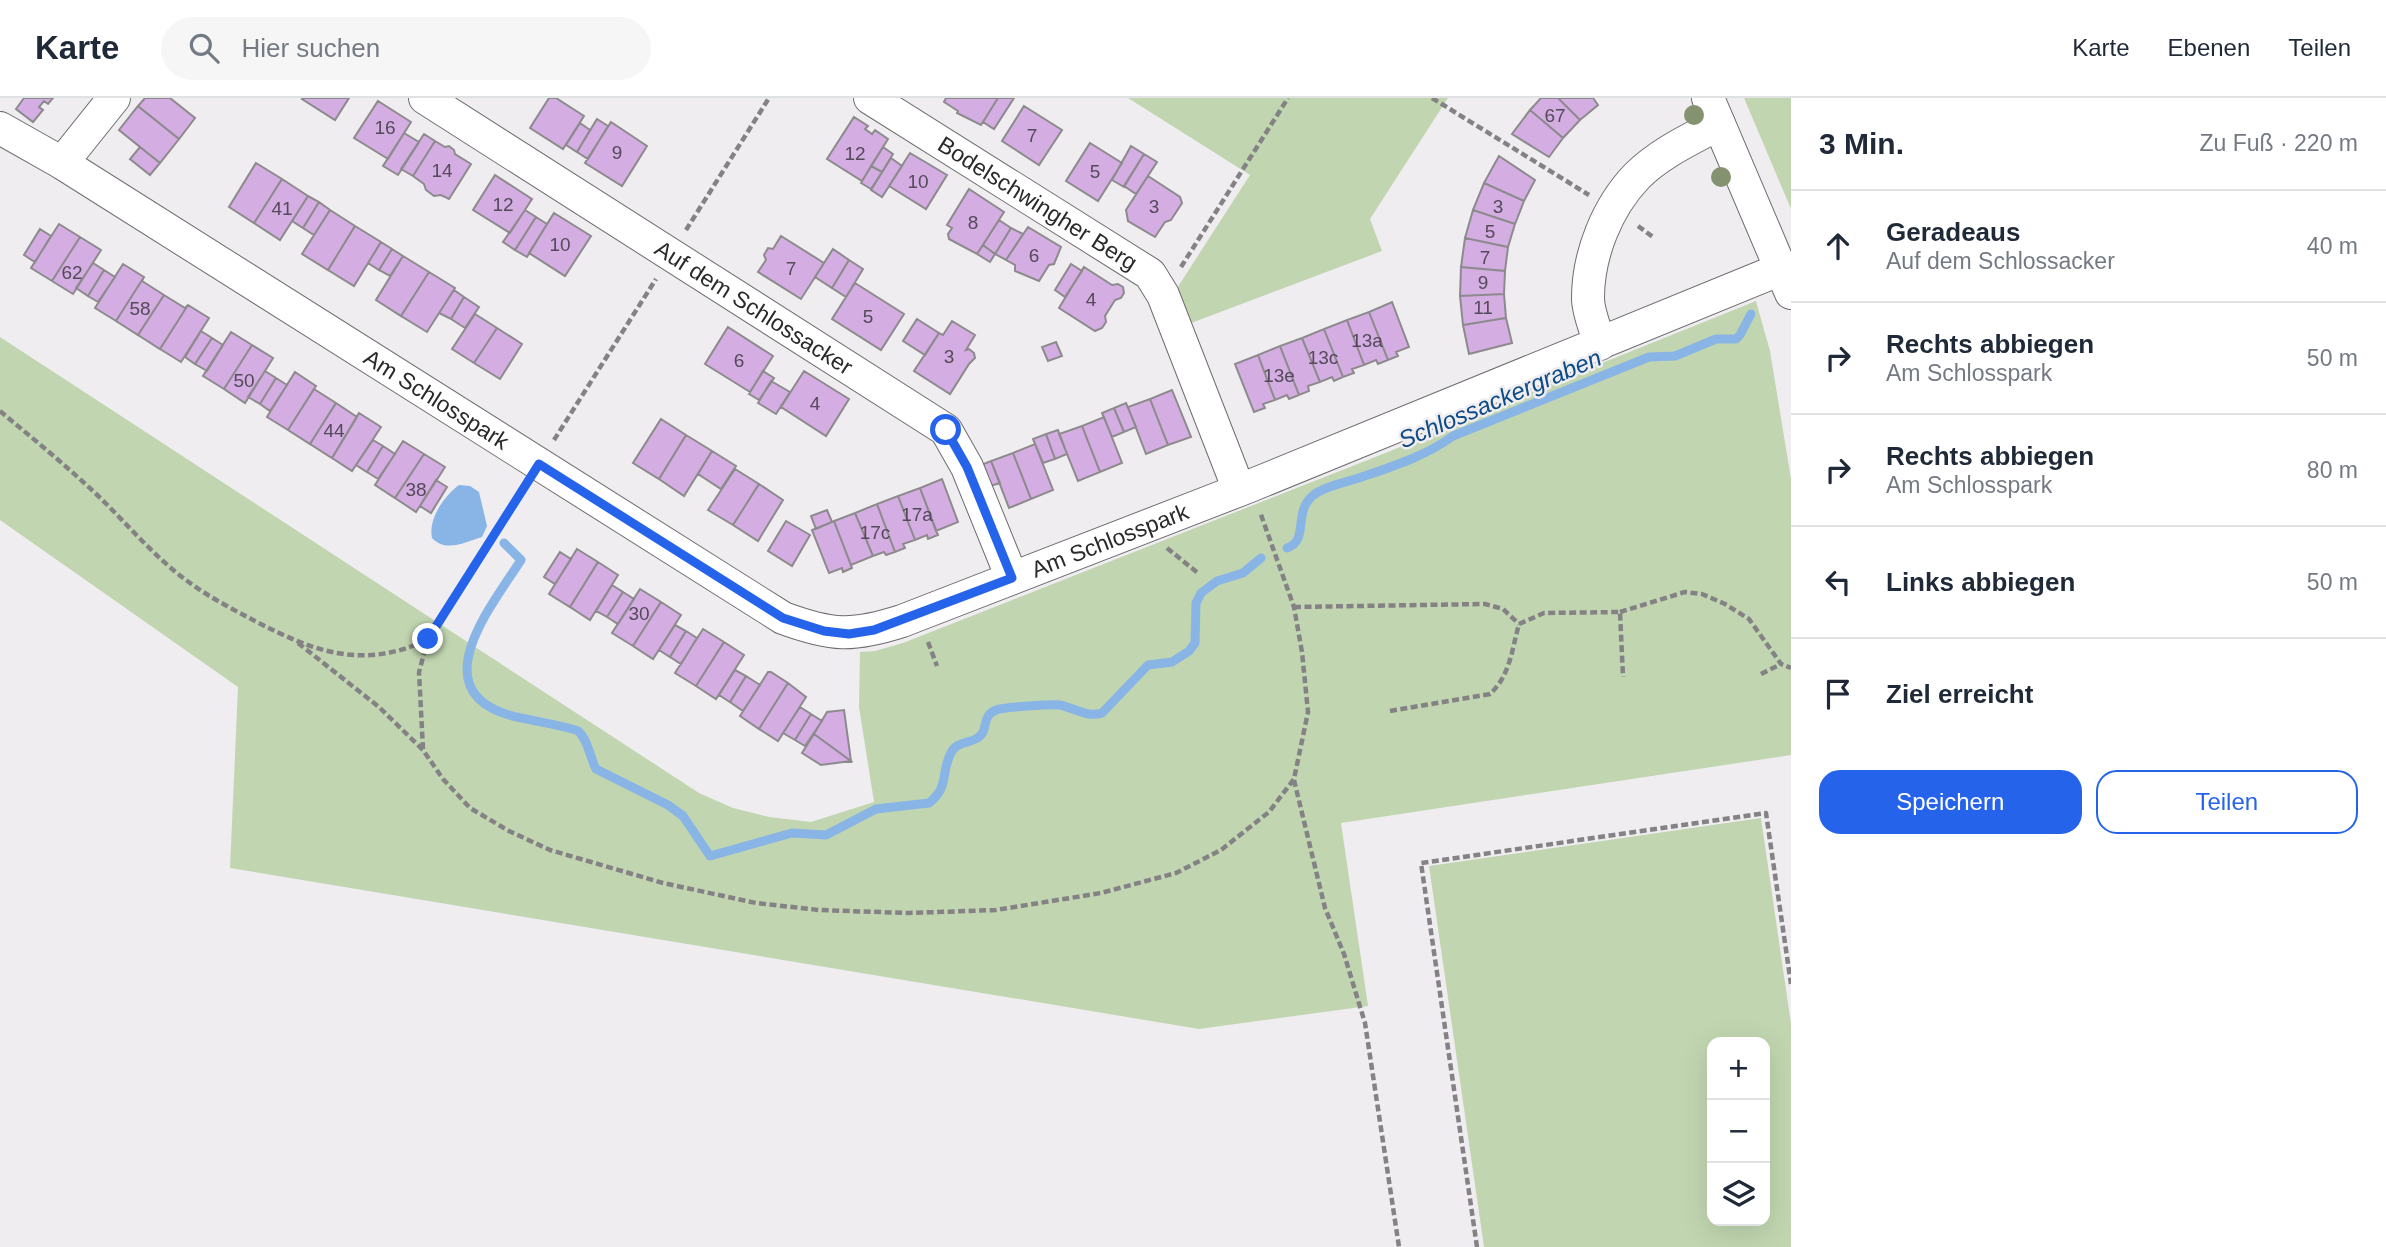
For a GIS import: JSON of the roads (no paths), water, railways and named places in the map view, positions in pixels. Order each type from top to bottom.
[{"type":"street","points":[[62,163],[114,98]]},
{"type":"street","name":"Auf dem Schlossacker","points":[[425,98],[946,430],[967,467],[1012,578]]},
{"type":"street","name":"Bodelschwingher Berg","points":[[870,98],[1150,274],[1163,295],[1244,488]]},
{"type":"street","points":[[1600,344],[1588,300],[1591,257],[1612,209],[1637,177],[1713,111],[1786,281]]},
{"type":"street","name":"Am Schlosspark","points":[[0,128],[62,163],[783,618],[824,631],[849,634],[874,630],[1012,578],[1244,488],[1600,344],[1786,281]]},
{"type":"water","points":[[459,485],[470,486],[479,492],[487,526],[482,537],[456,545],[443,545],[432,538],[432,523],[443,502]]},
{"type":"waterway","name":"Schlossackergraben","points":[[1287,548],[1298,538],[1305,506],[1318,492],[1408,460],[1453,436],[1649,357],[1675,356],[1716,339],[1736,339],[1751,314]]},
{"type":"waterway","name":"Schlossackergraben","points":[[504,543],[521,560],[494,601],[471,647],[467,669],[472,689],[487,705],[516,717],[578,731],[587,744],[596,769],[668,805],[683,816],[710,856],[792,833],[826,835],[876,809],[929,803],[940,791],[952,751],[980,736],[988,717],[996,710],[1060,705],[1086,713],[1102,713],[1148,665],[1172,662],[1189,651],[1195,643],[1196,603],[1201,593],[1217,581],[1243,573],[1261,558]]}]
